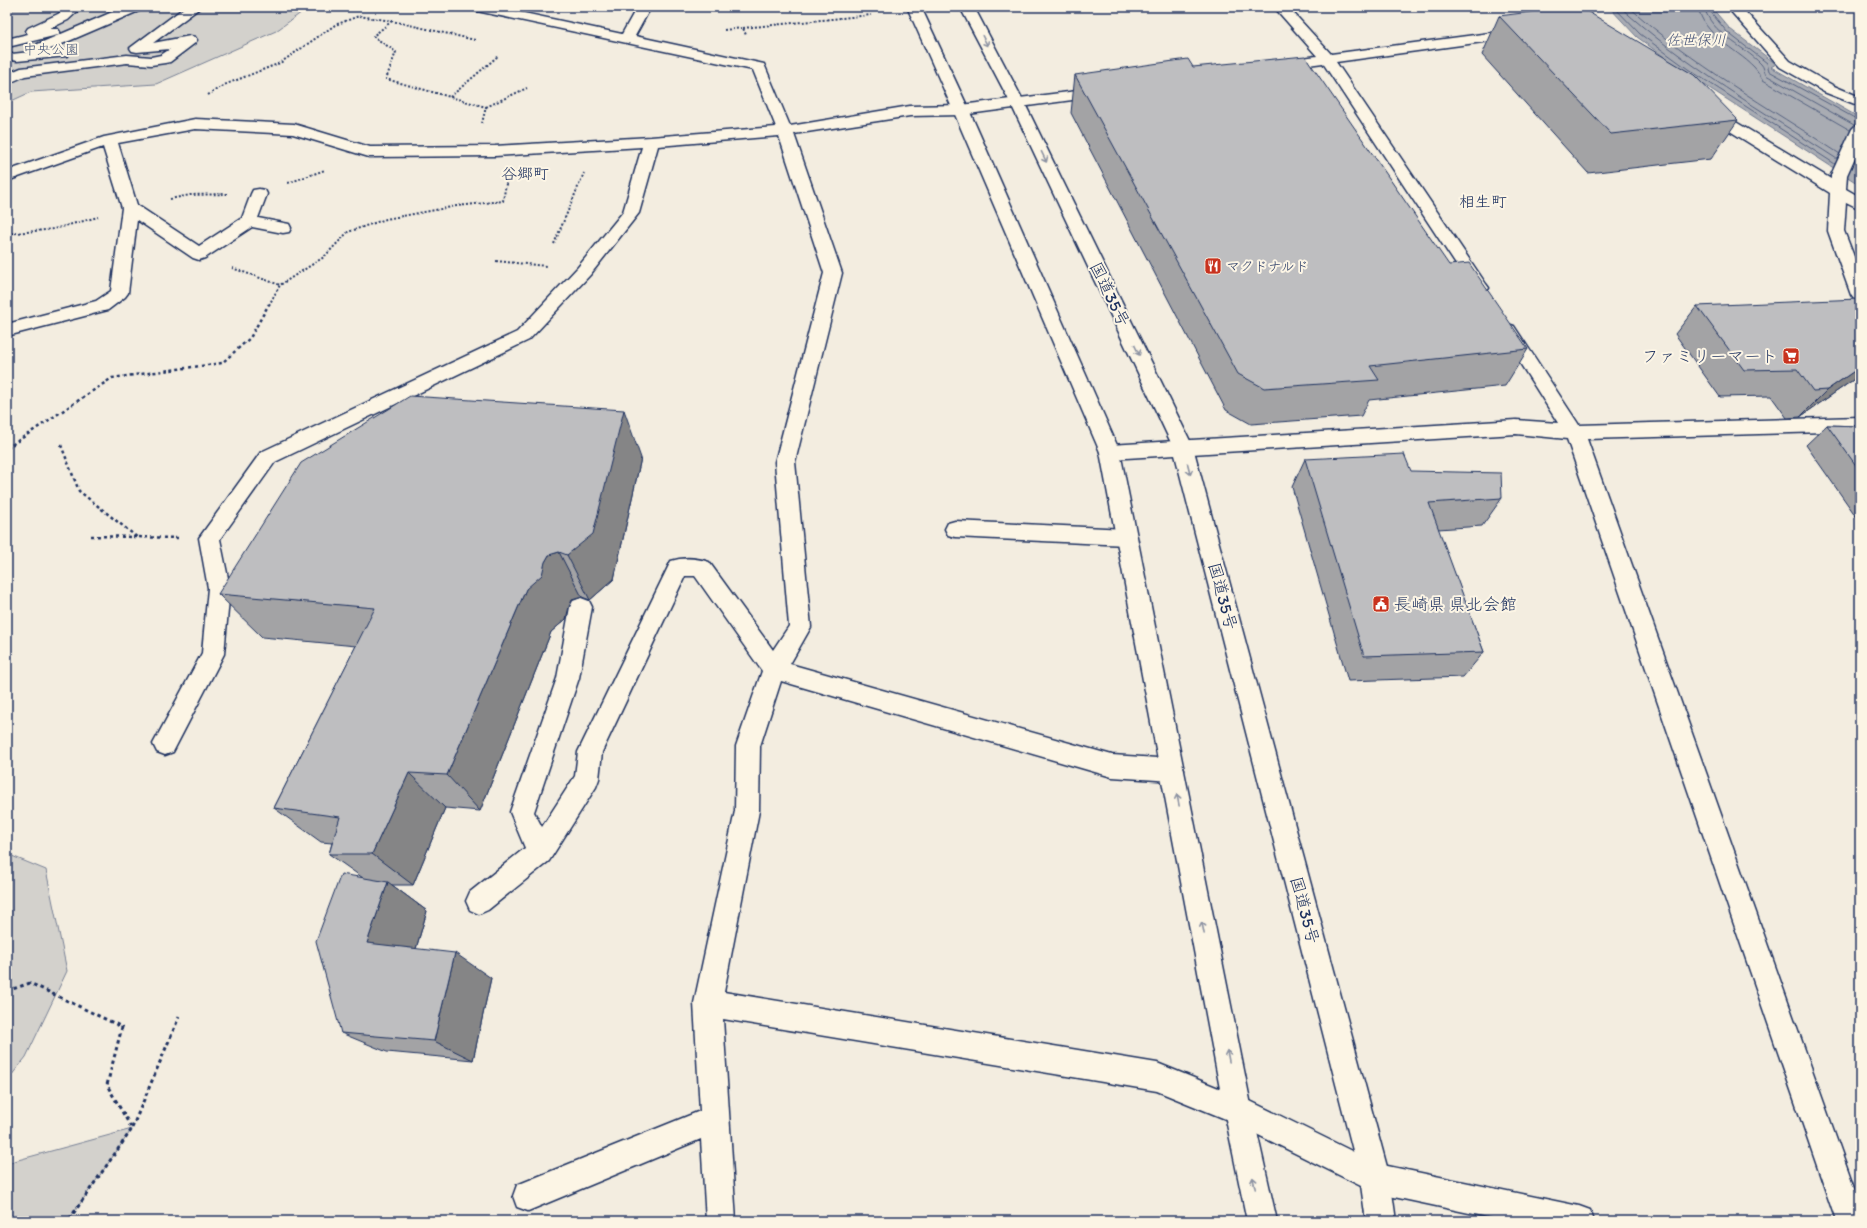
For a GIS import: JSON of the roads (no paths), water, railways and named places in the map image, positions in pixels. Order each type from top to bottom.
[{"type":"main road","points":[[9,43],[63,17],[75,7]]},
{"type":"main road","points":[[9,43],[75,27],[100,7]]},
{"type":"main road","points":[[12,58],[136,7]]},
{"type":"main road","points":[[137,48],[194,7]]},
{"type":"main road","points":[[477,7],[759,67],[785,130],[834,273],[785,462],[800,626],[774,669],[748,746],[747,811],[708,1003],[721,1221]]},
{"type":"main road","points":[[626,39],[644,7]]},
{"type":"main road","points":[[914,7],[961,110],[1110,452],[1238,1110],[1262,1221]]},
{"type":"main road","name":"国道35号","points":[[967,7],[1018,104],[1184,447],[1375,1178],[1381,1221]]},
{"type":"main road","points":[[1281,7],[1326,58],[1574,432],[1584,456],[1851,1221]]},
{"type":"main road","points":[[1734,7],[1785,64],[1829,88],[1860,102]]},
{"type":"main road","points":[[1263,67],[1538,31]]},
{"type":"main road","points":[[626,39],[668,36]]},
{"type":"main road","points":[[7,80],[21,72],[127,59],[151,61],[165,59],[190,40],[158,47],[12,58]]},
{"type":"main road","points":[[7,176],[109,140],[195,124],[294,129],[369,152],[513,150],[651,142],[785,130],[910,111],[961,110],[1018,104],[1113,90]]},
{"type":"main road","points":[[1698,106],[1839,183],[1860,204]]},
{"type":"main road","points":[[1860,130],[1839,183],[1836,231],[1860,295]]},
{"type":"main road","points":[[7,330],[102,306],[119,293],[130,208],[109,140]]},
{"type":"main road","points":[[165,744],[214,654],[219,588],[209,538],[268,457],[523,336],[584,271],[631,212],[651,142]]},
{"type":"main road","points":[[130,208],[200,254],[249,221],[259,194]]},
{"type":"main road","points":[[249,221],[284,228]]},
{"type":"main road","points":[[1110,452],[1516,427],[1574,432],[1860,424]]},
{"type":"main road","points":[[955,529],[1126,537]]},
{"type":"main road","points":[[479,901],[540,852],[587,779],[590,752],[679,567],[701,568],[774,669],[1112,766],[1172,770]]},
{"type":"main road","points":[[540,852],[522,812],[568,678],[580,607]]},
{"type":"main road","points":[[708,1003],[1157,1077],[1238,1110],[1375,1178],[1579,1221]]},
{"type":"main road","points":[[528,1196],[715,1119]]},
{"type":"water","name":"佐世保川","points":[[1609,7],[1711,7],[1730,29],[1776,64],[1771,67],[1860,118],[1860,185],[1686,73],[1637,37]]},
{"type":"place","name":"マクドナルド","points":[[1213,266]]},
{"type":"place","name":"ファミリーマート","points":[[1791,356]]},
{"type":"place","name":"長崎県 県北会館","points":[[1381,604]]},
{"type":"district","name":"谷郷町","points":[[525,173]]},
{"type":"district","name":"相生町","points":[[1483,201]]},
{"type":"park label","name":"中央公園","points":[[51,49]]}]
